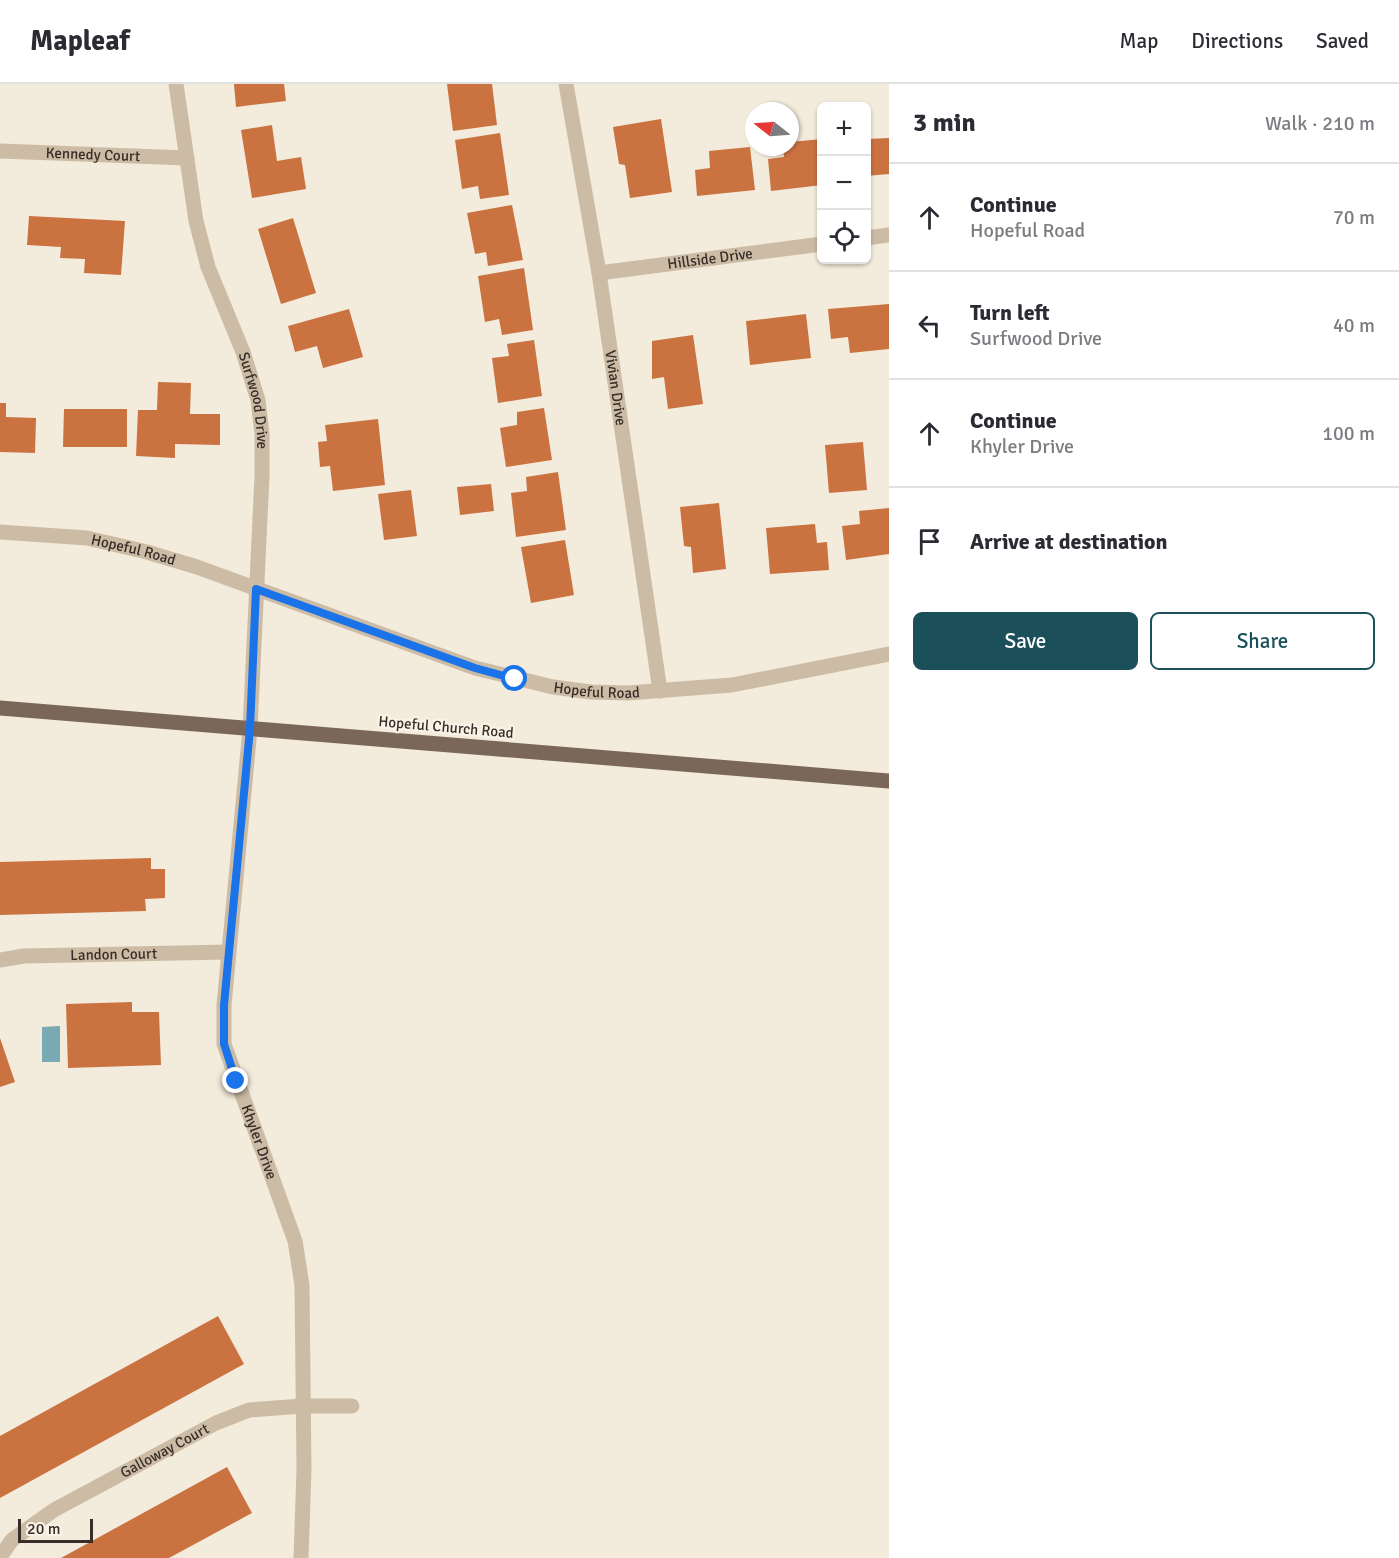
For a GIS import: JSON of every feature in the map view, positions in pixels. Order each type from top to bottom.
[{"type":"main road","name":"Hopeful Church Road","points":[[0,708],[889,781]]},
{"type":"street","name":"Surfwood Drive","points":[[176,84],[196,221],[207,267],[243,352],[258,400],[262,434],[250,729]]},
{"type":"street","name":"Vivian Drive","points":[[566,84],[599,273],[660,691]]},
{"type":"street","name":"Kennedy Court","points":[[0,150],[187,158]]},
{"type":"street","points":[[871,237],[889,235]]},
{"type":"street","name":"Hillside Drive","points":[[599,273],[817,245]]},
{"type":"street","name":"Hopeful Road","points":[[0,532],[87,538],[147,552],[475,668],[515,679],[591,692],[628,693],[732,685],[889,654]]},
{"type":"street","name":"Khyler Drive","points":[[250,729],[224,1005],[224,1044],[295,1241],[302,1285],[304,1470],[300,1558]]},
{"type":"street","name":"Landon Court","points":[[0,960],[24,956],[229,952]]},
{"type":"street","name":"Galloway Court","points":[[0,1557],[12,1540],[54,1510],[216,1423],[249,1410],[302,1406],[352,1406]]},
{"type":"water","points":[[60,1026],[60,1062],[42,1062],[42,1027]]},
{"type":"building","points":[[234,84],[284,84],[286,101],[236,107]]},
{"type":"building","points":[[447,84],[492,84],[497,125],[453,131]]},
{"type":"building","points":[[661,119],[672,192],[630,198],[625,165],[619,164],[613,127]]},
{"type":"building","points":[[272,125],[277,161],[301,157],[306,189],[252,198],[241,130]]},
{"type":"building","points":[[500,133],[509,195],[480,199],[478,186],[462,189],[455,140]]},
{"type":"building","points":[[889,138],[889,174],[871,176],[871,139]]},
{"type":"building","points":[[817,139],[817,186],[771,191],[768,159],[799,156],[799,141]]},
{"type":"building","points":[[745,147],[745,156],[751,156],[755,190],[697,196],[695,170],[710,168],[709,151]]},
{"type":"building","points":[[512,205],[523,260],[488,266],[486,252],[475,254],[467,213]]},
{"type":"building","points":[[29,216],[125,221],[121,275],[84,273],[85,259],[60,258],[61,247],[27,245]]},
{"type":"building","points":[[293,218],[316,293],[281,304],[258,229]]},
{"type":"building","points":[[524,268],[533,330],[502,335],[499,319],[485,322],[478,276]]},
{"type":"building","points":[[889,304],[889,349],[850,353],[848,337],[831,339],[828,309]]},
{"type":"building","points":[[349,309],[363,357],[323,368],[317,346],[295,352],[288,326]]},
{"type":"building","points":[[806,314],[811,358],[750,365],[746,321]]},
{"type":"building","points":[[693,335],[703,404],[668,409],[664,377],[652,379],[652,341]]},
{"type":"building","points":[[534,340],[542,396],[498,403],[492,358],[509,356],[507,344]]},
{"type":"building","points":[[158,382],[191,383],[190,414],[220,414],[220,445],[175,444],[175,458],[136,456],[138,410],[157,410]]},
{"type":"building","points":[[0,403],[6,403],[6,417],[36,418],[35,453],[0,452]]},
{"type":"building","points":[[544,408],[552,460],[506,467],[500,428],[517,425],[517,412]]},
{"type":"building","points":[[64,409],[127,409],[127,447],[63,447]]},
{"type":"building","points":[[378,419],[385,485],[333,491],[330,466],[320,467],[318,442],[327,441],[325,425]]},
{"type":"building","points":[[863,442],[867,490],[829,493],[825,445]]},
{"type":"building","points":[[558,472],[566,530],[516,537],[511,493],[527,491],[526,477]]},
{"type":"building","points":[[491,484],[494,511],[460,515],[457,487]]},
{"type":"building","points":[[411,490],[417,536],[384,540],[378,494]]},
{"type":"building","points":[[719,503],[726,569],[693,573],[691,547],[684,546],[680,507]]},
{"type":"building","points":[[889,508],[889,554],[846,560],[842,526],[860,524],[859,511]]},
{"type":"building","points":[[815,524],[817,543],[827,542],[829,570],[770,574],[766,528]]},
{"type":"building","points":[[565,540],[574,595],[531,603],[521,547]]},
{"type":"building","points":[[151,858],[151,869],[165,869],[165,898],[145,899],[146,911],[0,915],[0,862]]},
{"type":"building","points":[[132,1002],[132,1012],[159,1012],[161,1065],[68,1068],[66,1004]]},
{"type":"building","points":[[0,1038],[15,1082],[0,1087]]},
{"type":"building","points":[[218,1316],[244,1364],[0,1498],[0,1436]]},
{"type":"building","points":[[227,1467],[252,1513],[169,1558],[61,1558]]},
{"type":"route","points":[[236,1081],[224,1044],[224,1005],[250,729],[256,589],[475,668],[515,679]]}]
